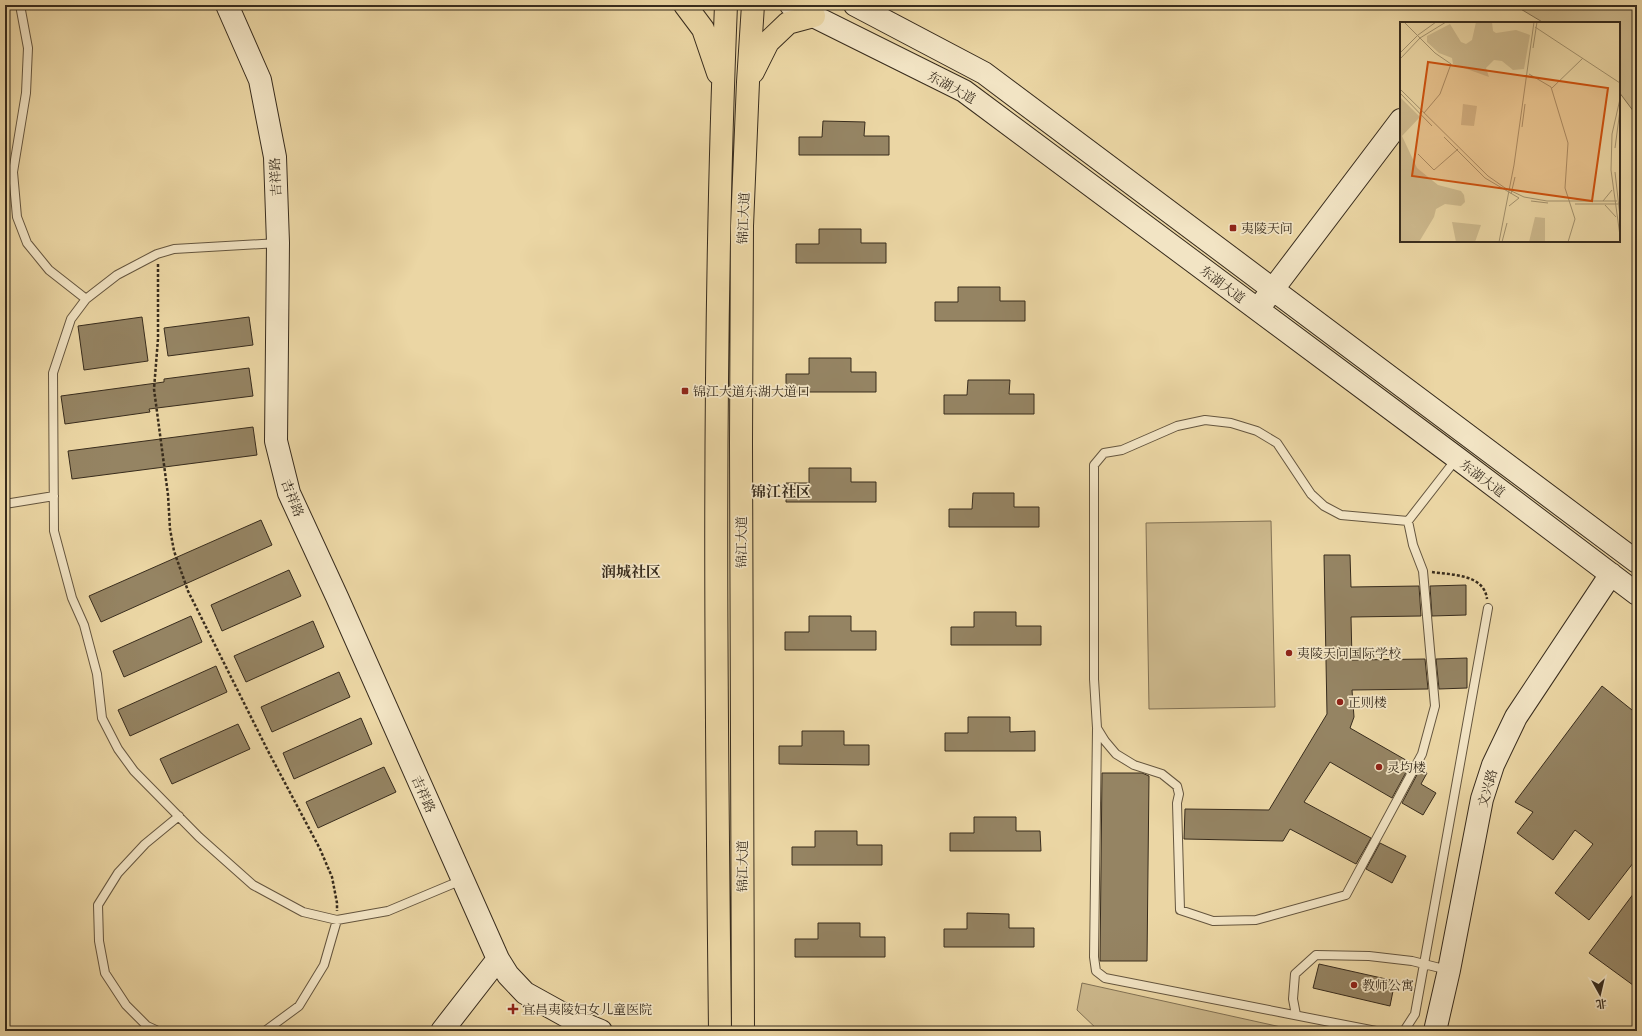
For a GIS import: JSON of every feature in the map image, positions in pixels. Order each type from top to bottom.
[{"type":"main road","name":"吉祥路","points":[[227,5],[260,80],[275,157],[278,243],[276,441],[289,493],[337,597],[498,959],[508,975],[525,993],[572,1019],[601,1031]]},
{"type":"main road","points":[[685,5],[703,29],[723,86]]},
{"type":"main road","name":"锦江大道","points":[[720,1031],[716,663],[718,232],[726,5]]},
{"type":"main road","name":"锦江大道","points":[[743,1031],[741,443],[742,226],[753,5]]},
{"type":"main road","name":"东湖大道","points":[[791,5],[964,91],[1637,594]]},
{"type":"main road","name":"东湖大道","points":[[856,5],[984,73],[1637,562]]},
{"type":"main road","points":[[748,82],[768,42],[788,23],[814,16]]},
{"type":"main road","points":[[1257,310],[1400,121]]},
{"type":"main road","name":"文兴路","points":[[1435,1031],[1449,970],[1482,799],[1493,764],[1516,717],[1610,574]]},
{"type":"main road","points":[[442,1031],[498,959]]},
{"type":"lane","points":[[20,5],[28,48],[26,93],[13,172],[17,217],[27,243],[49,270],[86,299]]},
{"type":"lane","points":[[278,243],[174,250],[157,254],[117,275],[86,299],[71,319],[54,373],[54,531],[72,598],[84,625],[97,674],[102,718],[118,749],[134,771],[199,837],[253,885],[303,912],[336,920],[388,911],[462,880]]},
{"type":"lane","points":[[1376,1031],[1105,978],[1096,971],[1094,957],[1097,728],[1094,679],[1094,465],[1104,453],[1122,450],[1177,426],[1205,420],[1231,423],[1257,430],[1277,443],[1311,494],[1324,506],[1341,515],[1367,516],[1408,521]]},
{"type":"lane","points":[[1097,728],[1104,741],[1116,754],[1134,765],[1162,774],[1177,786],[1179,794],[1177,803],[1180,910],[1213,921],[1256,920],[1346,895],[1422,754],[1435,706],[1423,571],[1413,545],[1408,521],[1457,458]]},
{"type":"lane","points":[[5,504],[54,496]]},
{"type":"lane","points":[[1402,1031],[1404,1031],[1415,1014],[1488,608]]},
{"type":"lane","points":[[158,1031],[146,1028],[126,1005],[105,973],[99,941],[98,905],[118,873],[145,844],[179,816]]},
{"type":"lane","points":[[265,1031],[298,1006],[324,965],[336,920]]},
{"type":"lane","points":[[1296,1015],[1293,999],[1295,974],[1316,955],[1369,956],[1424,964],[1449,970]]},
{"type":"path","points":[[157,254],[159,293],[158,339],[154,389],[168,495],[170,529],[174,551],[191,598],[268,751],[320,849],[332,877],[337,903],[336,920]]},
{"type":"path","points":[[1423,571],[1468,578],[1478,582],[1486,594],[1488,608]]},
{"type":"shaded area","points":[[1514,5],[1637,5],[1637,116],[1620,93],[1620,22],[1542,22]]},
{"type":"shaded area","points":[[1271,521],[1275,707],[1149,709],[1146,523]]},
{"type":"shaded area","points":[[1082,983],[1299,1031],[1099,1031],[1077,1010]]},
{"type":"building","points":[[823,121],[865,122],[864,136],[889,136],[889,155],[799,155],[799,137],[822,137]]},
{"type":"building","points":[[819,229],[861,229],[861,243],[886,243],[886,263],[796,263],[796,244],[819,244]]},
{"type":"building","points":[[958,287],[1000,287],[1000,301],[1025,301],[1025,321],[935,321],[935,302],[958,302]]},
{"type":"building","points":[[142,317],[148,361],[84,370],[78,326]]},
{"type":"building","points":[[249,317],[253,345],[168,356],[164,328]]},
{"type":"building","points":[[809,358],[851,358],[851,372],[876,372],[876,392],[786,392],[786,374],[809,374]]},
{"type":"building","points":[[249,368],[253,396],[149,409],[150,412],[65,424],[61,396],[164,382],[164,379]]},
{"type":"building","points":[[968,380],[1010,380],[1009,394],[1034,394],[1034,414],[944,414],[944,395],[967,395]]},
{"type":"building","points":[[253,427],[257,455],[72,479],[68,451]]},
{"type":"building","points":[[809,468],[851,468],[851,482],[876,482],[876,502],[786,502],[786,483],[809,483]]},
{"type":"building","points":[[973,493],[1014,493],[1014,507],[1039,507],[1039,527],[949,527],[949,509],[972,509]]},
{"type":"building","points":[[261,520],[272,545],[101,622],[89,596]]},
{"type":"building","points":[[1324,555],[1350,555],[1351,587],[1419,586],[1421,616],[1351,617],[1352,660],[1425,659],[1428,689],[1352,690],[1354,717],[1350,728],[1411,763],[1392,798],[1330,762],[1304,802],[1371,838],[1356,864],[1290,829],[1283,841],[1184,839],[1185,809],[1269,810],[1327,714]]},
{"type":"building","points":[[289,570],[301,596],[222,631],[211,605]]},
{"type":"building","points":[[1466,585],[1466,615],[1432,616],[1430,586]]},
{"type":"building","points":[[974,612],[1016,612],[1016,626],[1041,626],[1041,645],[951,645],[951,627],[974,627]]},
{"type":"building","points":[[191,616],[202,642],[124,677],[113,651]]},
{"type":"building","points":[[809,616],[851,616],[851,631],[876,631],[876,650],[785,650],[785,632],[809,632]]},
{"type":"building","points":[[313,621],[324,647],[246,682],[234,656]]},
{"type":"building","points":[[1467,658],[1467,688],[1439,689],[1436,659]]},
{"type":"building","points":[[216,666],[227,692],[130,736],[118,710]]},
{"type":"building","points":[[339,672],[350,697],[272,732],[261,707]]},
{"type":"building","points":[[1602,686],[1637,714],[1637,858],[1589,920],[1555,893],[1593,844],[1575,830],[1553,860],[1517,833],[1533,812],[1515,802]]},
{"type":"building","points":[[968,717],[1010,717],[1010,732],[1035,731],[1035,751],[945,751],[945,733],[968,733]]},
{"type":"building","points":[[361,718],[372,744],[294,779],[283,753]]},
{"type":"building","points":[[238,724],[250,749],[172,784],[160,759]]},
{"type":"building","points":[[802,731],[844,731],[844,745],[869,745],[869,765],[779,764],[779,746],[802,746]]},
{"type":"building","points":[[384,767],[396,792],[318,828],[306,802]]},
{"type":"building","points":[[1420,769],[1427,773],[1421,784],[1436,793],[1423,815],[1402,803]]},
{"type":"building","points":[[1102,773],[1142,773],[1149,776],[1147,961],[1100,961]]},
{"type":"building","points":[[974,817],[1016,817],[1016,831],[1040,831],[1041,851],[950,851],[950,833],[974,833]]},
{"type":"building","points":[[815,831],[857,831],[857,845],[882,845],[882,865],[792,865],[792,847],[815,847]]},
{"type":"building","points":[[1380,843],[1406,856],[1392,883],[1366,869]]},
{"type":"building","points":[[1637,889],[1637,988],[1589,953]]},
{"type":"building","points":[[967,913],[1009,914],[1009,928],[1034,928],[1034,947],[944,947],[944,929],[967,929]]},
{"type":"building","points":[[818,923],[860,923],[860,937],[885,937],[885,957],[795,957],[795,939],[818,939]]},
{"type":"building","name":"教师公寓","points":[[1319,964],[1395,981],[1390,1006],[1313,988]]},
{"type":"place","name":"夷陵天问","points":[[1233,228]]},
{"type":"place","name":"锦江大道东湖大道口","points":[[685,391]]},
{"type":"place","name":"夷陵天问国际学校","points":[[1289,653]]},
{"type":"place","name":"正则楼","points":[[1340,702]]},
{"type":"place","name":"灵均楼","points":[[1379,767]]},
{"type":"place","name":"教师公寓","points":[[1354,985]]},
{"type":"place","name":"宜昌夷陵妇女儿童医院","points":[[513,1009]]},
{"type":"district","name":"锦江社区","points":[[781,492]]},
{"type":"district","name":"润城社区","points":[[631,572]]}]
